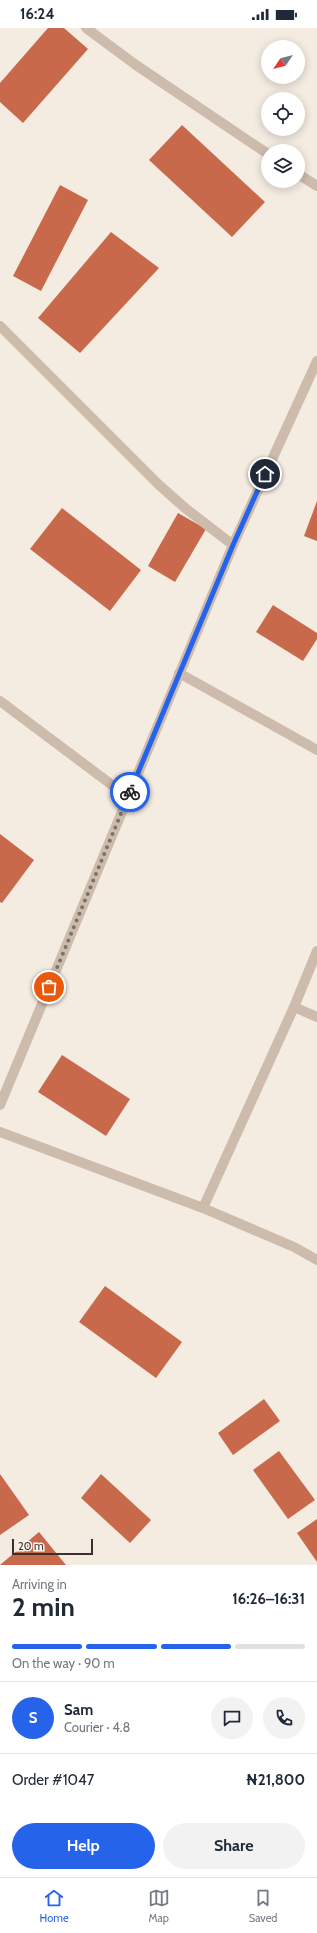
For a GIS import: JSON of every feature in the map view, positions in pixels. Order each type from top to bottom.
[{"type":"street","points":[[86,28],[136,65],[261,149]]},
{"type":"street","points":[[305,178],[317,186]]},
{"type":"street","points":[[0,326],[158,484],[185,508],[233,545]]},
{"type":"street","points":[[0,1105],[3,1087],[128,797],[233,545],[317,361]]},
{"type":"street","points":[[179,673],[317,750]]},
{"type":"street","points":[[0,700],[128,797]]},
{"type":"street","points":[[204,1208],[294,1007],[317,951]]},
{"type":"street","points":[[294,1007],[317,1017]]},
{"type":"street","points":[[0,1132],[204,1208],[294,1247],[317,1260]]},
{"type":"building","points":[[48,28],[64,28],[88,49],[23,123],[0,102],[0,83]]},
{"type":"building","points":[[182,125],[265,202],[232,237],[149,160]]},
{"type":"building","points":[[60,185],[88,200],[41,291],[13,276]]},
{"type":"building","points":[[111,232],[159,268],[80,353],[38,318]]},
{"type":"building","points":[[317,501],[317,541],[304,536]]},
{"type":"building","points":[[62,508],[141,570],[110,611],[30,549]]},
{"type":"building","points":[[178,513],[206,529],[175,582],[148,566]]},
{"type":"building","points":[[273,605],[317,633],[317,639],[303,661],[256,632]]},
{"type":"building","points":[[0,834],[34,860],[2,903],[0,902]]},
{"type":"building","points":[[62,1055],[130,1099],[106,1136],[38,1092]]},
{"type":"building","points":[[105,1286],[182,1342],[156,1378],[79,1322]]},
{"type":"building","points":[[264,1399],[280,1421],[233,1455],[218,1433]]},
{"type":"building","points":[[279,1451],[315,1500],[288,1519],[253,1470]]},
{"type":"building","points":[[0,1474],[29,1515],[0,1535]]},
{"type":"building","points":[[101,1474],[151,1520],[130,1543],[81,1498]]},
{"type":"building","points":[[317,1519],[317,1562],[297,1533]]},
{"type":"building","points":[[39,1532],[66,1565],[0,1565]]},
{"type":"way so far","points":[[49,987],[130,792]]},
{"type":"route","points":[[130,792],[233,545],[265,474]]}]
